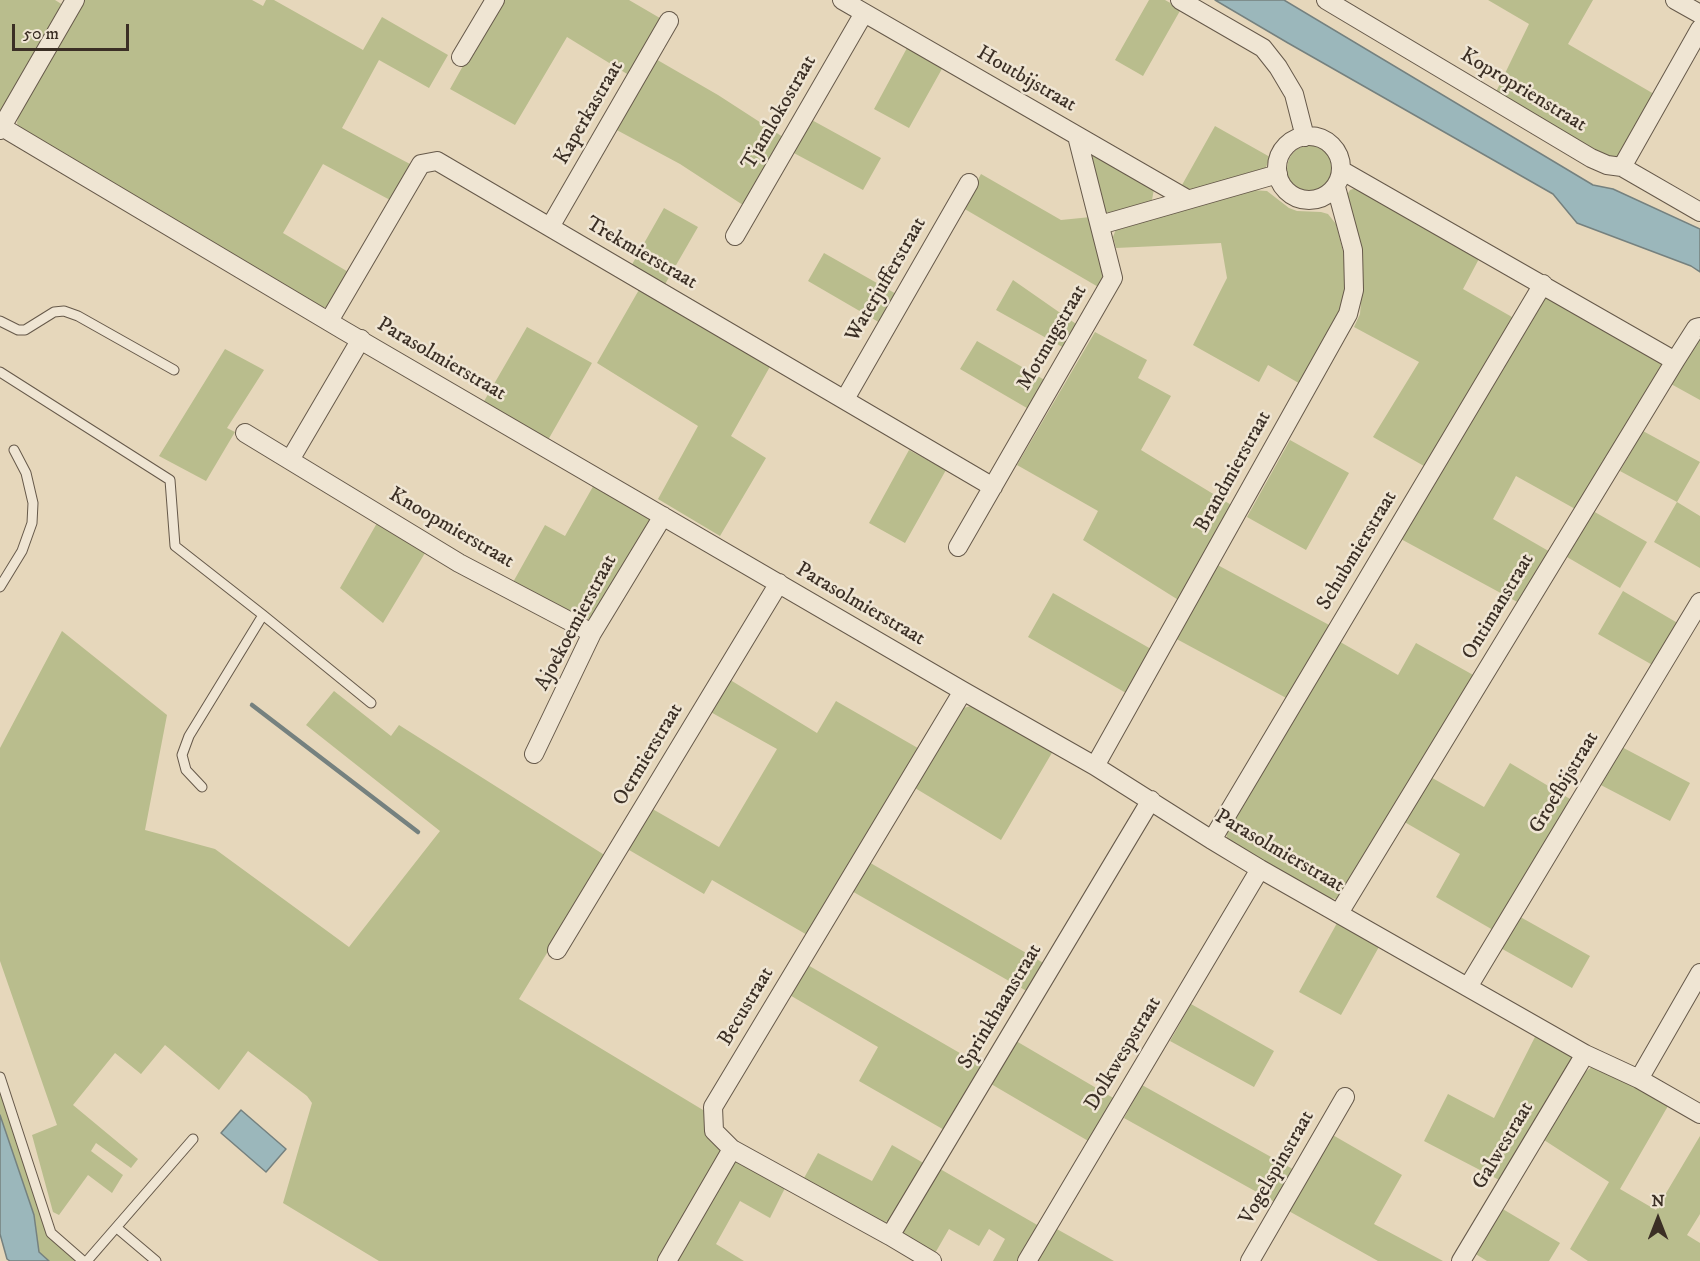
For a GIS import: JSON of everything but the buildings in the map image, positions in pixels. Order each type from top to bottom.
[{"type":"street","points":[[1,129],[75,0]]},
{"type":"street","points":[[462,57],[495,0]]},
{"type":"street","name":"Houtbijstraat","points":[[842,0],[1187,199]]},
{"type":"street","points":[[1180,0],[1263,48],[1278,67],[1294,94],[1305,137]]},
{"type":"street","name":"Koproprienstraat","points":[[1326,0],[1591,158],[1606,165],[1622,167],[1700,212]]},
{"type":"street","points":[[1675,0],[1700,14]]},
{"type":"street","name":"Tjamlokostraat","points":[[735,236],[864,13]]},
{"type":"street","name":"Kaperkastraat","points":[[550,227],[669,21]]},
{"type":"street","points":[[1622,167],[1700,29]]},
{"type":"street","name":"Parasolmierstraat","points":[[1,129],[1095,766],[1260,869],[1585,1054],[1639,1079],[1700,1114]]},
{"type":"street","name":"Motmugstraat","points":[[958,547],[1113,278],[1077,136]]},
{"type":"street","points":[[1314,137],[1331,145],[1337,152],[1339,178],[1328,194],[1318,199],[1297,198],[1281,184],[1278,174],[1279,158],[1283,150],[1296,139],[1314,137]]},
{"type":"street","name":"Trekmierstraat","points":[[329,321],[421,164],[437,160],[993,487]]},
{"type":"street","points":[[1100,225],[1278,174]]},
{"type":"street","points":[[1339,178],[1543,284],[1675,361]]},
{"type":"street","name":"Brandmierstraat","points":[[1095,766],[1348,314],[1354,290],[1353,250],[1339,178]]},
{"type":"street","name":"Waterjufferstraat","points":[[845,399],[969,183]]},
{"type":"street","name":"Schubmierstraat","points":[[1212,840],[1543,284]]},
{"type":"street","name":"Ontimanstraat","points":[[1339,913],[1675,361],[1696,328],[1700,327]]},
{"type":"street","points":[[290,460],[361,339]]},
{"type":"street","name":"Knoopmierstraat","points":[[245,433],[459,562],[592,633]]},
{"type":"street","name":"Ajoekoemierstraat","points":[[534,754],[592,633],[663,516]]},
{"type":"street","name":"Oermierstraat","points":[[557,950],[780,583]]},
{"type":"street","name":"Groefbijstraat","points":[[1468,987],[1700,602]]},
{"type":"street","name":"Becustraat","points":[[932,1261],[732,1149],[714,1131],[713,1107],[963,691]]},
{"type":"street","name":"Sprinkhaanstraat","points":[[890,1236],[1151,800]]},
{"type":"street","name":"Dolkwespstraat","points":[[1027,1261],[1260,869]]},
{"type":"street","points":[[1639,1079],[1700,973]]},
{"type":"street","name":"Galwestraat","points":[[1461,1261],[1585,1054]]},
{"type":"street","name":"Vogelspinstraat","points":[[1250,1261],[1345,1097]]},
{"type":"street","points":[[667,1261],[732,1149]]},
{"type":"lane","points":[[0,321],[18,330],[25,330],[54,312],[64,311],[78,316],[174,370]]},
{"type":"lane","points":[[0,372],[170,480],[176,546],[371,703]]},
{"type":"lane","points":[[0,587],[21,551],[32,523],[33,503],[26,473],[14,450]]},
{"type":"lane","points":[[202,787],[186,770],[182,755],[189,736],[263,615]]},
{"type":"lane","points":[[0,1077],[51,1233],[85,1261],[117,1228],[193,1139]]},
{"type":"lane","points":[[117,1228],[156,1261]]},
{"type":"green space","points":[[0,0],[55,0],[63,5],[0,111]]},
{"type":"green space","points":[[85,0],[252,0],[263,6],[266,0],[274,0],[363,50],[382,17],[448,55],[429,88],[379,60],[342,128],[410,164],[390,200],[323,164],[283,233],[350,273],[330,304],[320,307],[20,131],[17,123],[18,117]]},
{"type":"green space","points":[[500,0],[629,0],[665,21],[632,77],[567,37],[515,125],[450,89]]},
{"type":"green space","points":[[1149,0],[1165,0],[1181,9],[1143,76],[1115,60]]},
{"type":"green space","points":[[1488,0],[1593,0],[1568,44],[1654,94],[1619,154],[1613,159],[1492,100],[1529,24]]},
{"type":"green space","points":[[907,48],[943,67],[909,128],[874,109]]},
{"type":"green space","points":[[654,58],[718,95],[786,139],[746,207],[680,164],[613,128]]},
{"type":"green space","points":[[810,119],[881,158],[863,190],[792,152]]},
{"type":"green space","points":[[1215,126],[1270,157],[1264,172],[1191,190],[1182,185]]},
{"type":"green space","points":[[1306,145],[1316,145],[1328,152],[1335,164],[1335,174],[1328,186],[1316,193],[1306,193],[1291,182],[1287,174],[1287,164],[1298,149]]},
{"type":"green space","points":[[1089,151],[1154,189],[1149,204],[1112,214],[1106,212]]},
{"type":"green space","points":[[981,174],[1061,220],[1091,217],[1106,278],[1100,288],[963,208]]},
{"type":"green space","points":[[1356,188],[1481,255],[1463,289],[1519,321],[1431,470],[1373,437],[1419,362],[1354,327],[1360,314],[1362,290],[1347,195],[1350,190]]},
{"type":"green space","points":[[1251,190],[1267,191],[1289,208],[1297,211],[1328,214],[1336,224],[1343,251],[1346,286],[1342,313],[1302,385],[1268,365],[1259,382],[1193,345],[1227,278],[1221,243],[1116,248],[1113,237],[1116,229]]},
{"type":"green space","points":[[664,208],[698,227],[664,286],[630,268]]},
{"type":"green space","points":[[824,253],[898,295],[882,324],[808,281]]},
{"type":"green space","points":[[1013,280],[1079,326],[1066,349],[996,310]]},
{"type":"green space","points":[[640,288],[772,363],[731,436],[766,458],[720,536],[658,499],[698,426],[597,363]]},
{"type":"green space","points":[[1544,297],[1550,297],[1662,363],[1661,371],[1577,510],[1516,476],[1493,519],[1552,553],[1521,604],[1399,538]]},
{"type":"green space","points":[[527,327],[592,363],[548,440],[483,403]]},
{"type":"green space","points":[[1095,332],[1147,360],[1138,378],[1171,396],[1141,450],[1233,506],[1180,601],[1083,540],[1098,511],[1017,465]]},
{"type":"green space","points":[[1700,335],[1700,400],[1671,384]]},
{"type":"green space","points":[[977,341],[1048,382],[1032,411],[960,369]]},
{"type":"green space","points":[[225,349],[264,370],[227,428],[235,432],[206,481],[159,456]]},
{"type":"green space","points":[[1643,431],[1700,462],[1677,502],[1620,471]]},
{"type":"green space","points":[[1290,440],[1349,473],[1306,550],[1247,517]]},
{"type":"green space","points":[[909,450],[946,470],[905,543],[869,523]]},
{"type":"green space","points":[[595,483],[650,519],[651,525],[594,617],[585,620],[512,584],[545,525],[565,536]]},
{"type":"green space","points":[[1677,502],[1700,516],[1700,568],[1654,542]]},
{"type":"green space","points":[[1593,511],[1647,542],[1620,588],[1567,557]]},
{"type":"green space","points":[[377,523],[428,548],[383,623],[340,588]]},
{"type":"green space","points":[[1212,562],[1331,626],[1290,700],[1171,636]]},
{"type":"green space","points":[[1623,591],[1681,625],[1656,667],[1598,634]]},
{"type":"green space","points":[[1053,593],[1151,649],[1126,693],[1028,637]]},
{"type":"green space","points":[[62,631],[167,715],[145,830],[215,849],[349,947],[440,831],[306,725],[334,691],[391,736],[399,725],[606,856],[519,999],[708,1113],[723,1149],[665,1261],[379,1261],[283,1203],[312,1103],[307,1096],[248,1051],[219,1090],[165,1045],[141,1074],[115,1053],[73,1105],[138,1159],[131,1168],[96,1143],[91,1151],[123,1175],[112,1193],[88,1175],[59,1215],[53,1212],[32,1135],[57,1125],[0,961],[0,748]]},
{"type":"green space","points":[[1335,639],[1398,675],[1416,643],[1475,676],[1351,880],[1337,899],[1328,898],[1235,845],[1227,838],[1226,829]]},
{"type":"green space","points":[[727,678],[817,733],[836,701],[923,751],[809,936],[712,880],[704,894],[624,847],[649,807],[719,847],[777,749],[707,710]]},
{"type":"green space","points":[[974,705],[1053,751],[1001,840],[915,788],[958,713]]},
{"type":"green space","points":[[1616,744],[1690,783],[1670,821],[1595,782]]},
{"type":"green space","points":[[1510,763],[1570,799],[1493,930],[1436,897],[1460,854],[1401,820],[1427,775],[1484,807]]},
{"type":"green space","points":[[867,861],[1047,965],[1030,993],[850,890]]},
{"type":"green space","points":[[1342,914],[1385,936],[1341,1015],[1299,992]]},
{"type":"green space","points":[[1515,914],[1590,956],[1572,988],[1497,946]]},
{"type":"green space","points":[[806,964],[984,1067],[946,1131],[859,1081],[878,1047],[788,994]]},
{"type":"green space","points":[[1191,1004],[1274,1051],[1254,1087],[1170,1041]]},
{"type":"green space","points":[[1538,1031],[1573,1050],[1576,1060],[1505,1183],[1424,1141],[1448,1094],[1494,1118]]},
{"type":"green space","points":[[1011,1038],[1115,1099],[1090,1142],[986,1081]]},
{"type":"green space","points":[[1593,1066],[1604,1068],[1668,1106],[1620,1189],[1656,1210],[1700,1136],[1700,1214],[1687,1235],[1700,1243],[1700,1261],[1588,1261],[1570,1249],[1609,1182],[1544,1140],[1584,1073]]},
{"type":"green space","points":[[0,1073],[51,1230],[84,1261],[49,1261],[39,1252],[34,1215],[0,1115]]},
{"type":"green space","points":[[1142,1085],[1298,1172],[1280,1205],[1124,1118]]},
{"type":"green space","points":[[1331,1134],[1402,1175],[1374,1224],[1443,1261],[1378,1261],[1287,1210]]},
{"type":"green space","points":[[892,1145],[927,1165],[896,1217],[881,1224],[804,1178],[818,1153],[872,1181]]},
{"type":"green space","points":[[734,1160],[786,1186],[770,1218],[740,1201],[716,1244],[744,1261],[674,1261]]},
{"type":"green space","points":[[935,1166],[1039,1226],[1018,1261],[993,1261],[1005,1239],[989,1229],[979,1246],[949,1229],[934,1255],[903,1236],[901,1228]]},
{"type":"green space","points":[[1501,1208],[1560,1243],[1549,1261],[1487,1261],[1474,1253]]},
{"type":"green space","points":[[1055,1228],[1114,1261],[1036,1261]]},
{"type":"water","points":[[1215,0],[1284,0],[1593,185],[1613,189],[1700,229],[1700,272],[1691,266],[1577,223],[1553,194]]},
{"type":"water","points":[[241,1110],[286,1149],[266,1172],[221,1133]]},
{"type":"water","points":[[0,1115],[34,1215],[39,1252],[49,1261],[10,1261],[7,1259],[0,1234]]},
{"type":"waterway","points":[[252,705],[418,832]]}]
